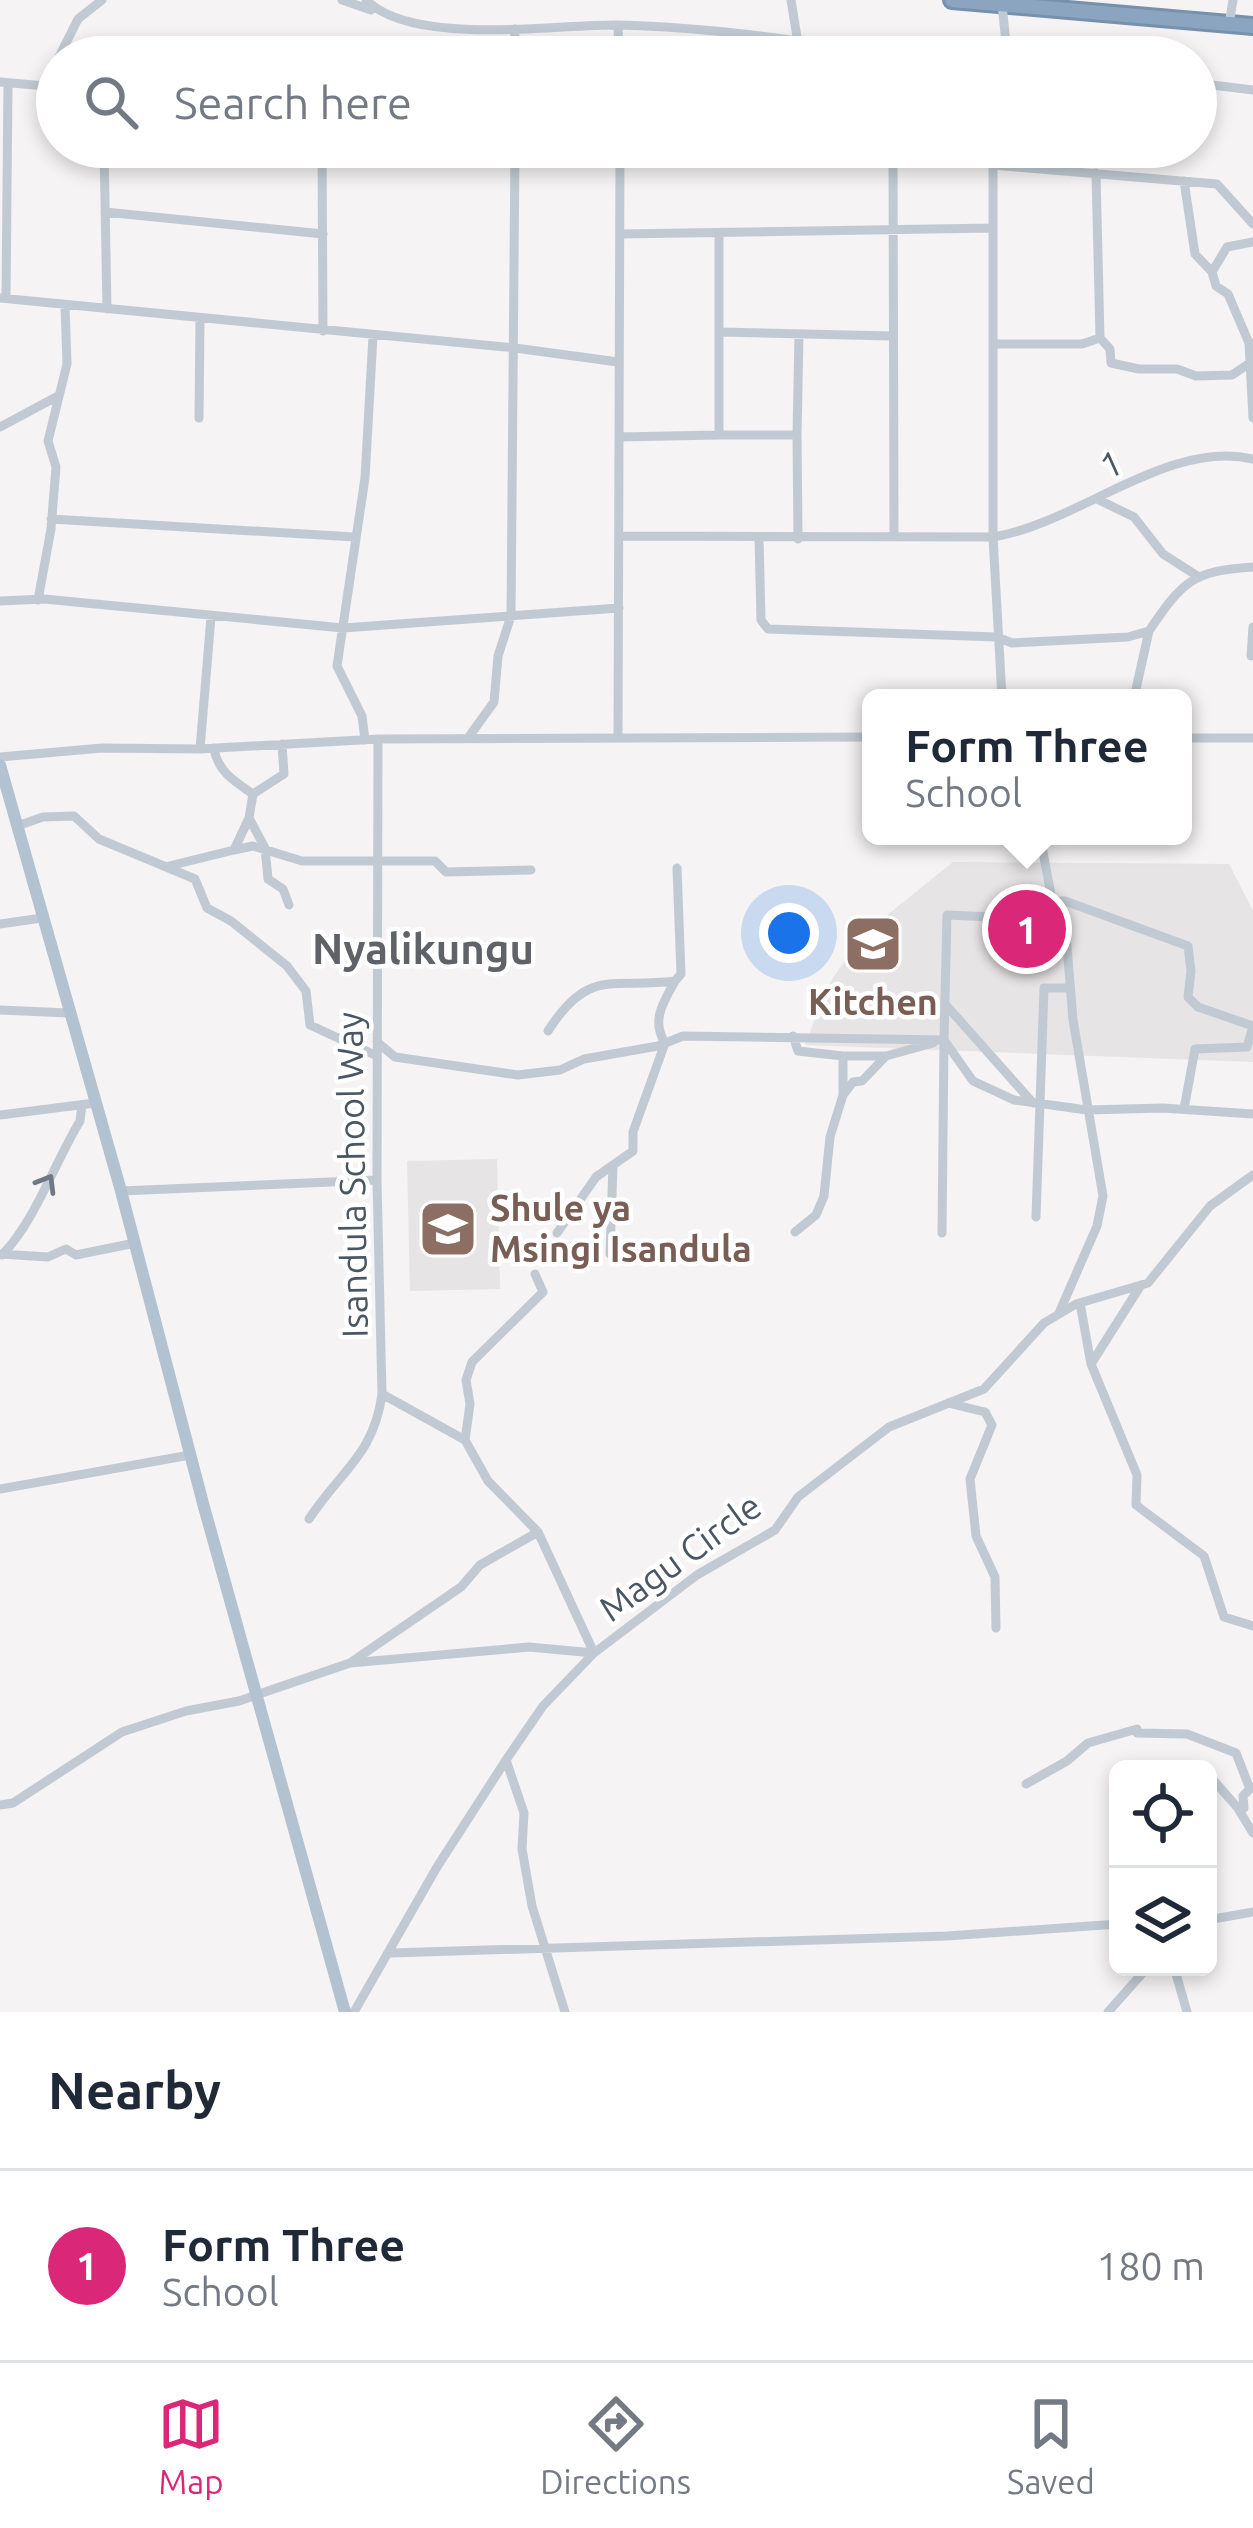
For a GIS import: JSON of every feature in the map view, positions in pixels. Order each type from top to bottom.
[{"type":"highway","points":[[952,0],[1253,26]]},
{"type":"main road","points":[[0,761],[89,1104],[121,1190],[345,2012]]},
{"type":"street","points":[[70,36],[78,19],[102,0]]},
{"type":"street","points":[[342,0],[422,23],[515,29],[618,25],[728,36]]},
{"type":"street","points":[[366,0],[385,14]]},
{"type":"street","points":[[791,0],[797,36]]},
{"type":"street","points":[[1229,24],[1233,0]]},
{"type":"street","points":[[1002,5],[1005,36]]},
{"type":"street","points":[[618,25],[618,36]]},
{"type":"street","points":[[515,29],[515,36]]},
{"type":"street","points":[[36,86],[4,83],[3,298],[618,362]]},
{"type":"street","points":[[1217,85],[1253,90]]},
{"type":"street","points":[[104,168],[106,308]]},
{"type":"street","points":[[322,168],[323,332]]},
{"type":"street","points":[[468,738],[494,702],[498,656],[511,616],[515,168]]},
{"type":"street","points":[[618,736],[620,168]]},
{"type":"street","points":[[892,168],[894,536]]},
{"type":"street","points":[[993,168],[993,536],[1001,689]]},
{"type":"street","points":[[1032,168],[1217,184],[1253,224]]},
{"type":"street","points":[[1096,173],[1100,338],[1110,349],[1111,363],[1178,369],[1196,376],[1232,375],[1250,363]]},
{"type":"street","points":[[1184,181],[1195,254],[1212,272],[1216,286],[1228,294],[1251,343],[1253,418]]},
{"type":"street","points":[[105,212],[322,234]]},
{"type":"street","points":[[620,234],[993,228]]},
{"type":"street","points":[[719,235],[719,435]]},
{"type":"street","points":[[1212,272],[1227,247],[1253,242]]},
{"type":"street","points":[[38,600],[56,466],[48,441],[67,364],[65,304]]},
{"type":"street","points":[[199,418],[200,320]]},
{"type":"street","points":[[720,332],[891,336]]},
{"type":"street","points":[[798,539],[799,334]]},
{"type":"street","points":[[365,740],[362,716],[337,666],[365,478],[373,336]]},
{"type":"street","points":[[994,344],[1082,344],[1100,338]]},
{"type":"street","points":[[0,427],[58,395]]},
{"type":"street","points":[[620,437],[797,435]]},
{"type":"street","name":"1","points":[[619,536],[993,536],[1038,527],[1197,457],[1234,454],[1253,459]]},
{"type":"street","points":[[1097,499],[1134,517],[1162,554],[1198,578]]},
{"type":"street","points":[[51,519],[355,537]]},
{"type":"street","points":[[759,538],[761,620],[768,629],[998,637],[1012,644],[1128,637],[1150,631]]},
{"type":"street","points":[[1136,689],[1150,631],[1175,593],[1211,569],[1253,567]]},
{"type":"street","points":[[0,601],[38,600],[343,628],[619,608]]},
{"type":"street","points":[[200,749],[212,617]]},
{"type":"street","points":[[1251,656],[1253,627]]},
{"type":"street","points":[[0,761],[102,748],[200,749],[378,739],[862,737]]},
{"type":"street","points":[[1192,737],[1253,738]]},
{"type":"street","name":"Isandula School Way","points":[[309,1520],[370,1442],[382,1394],[377,1180],[378,739]]},
{"type":"street","points":[[234,850],[249,818],[253,794],[284,774],[283,744]]},
{"type":"street","points":[[214,748],[229,778],[253,794]]},
{"type":"street","points":[[17,826],[43,817],[74,816],[99,839],[195,879],[207,908],[287,966],[306,991],[310,1025],[377,1056]]},
{"type":"street","points":[[249,818],[265,848],[268,879],[283,889],[290,905]]},
{"type":"street","points":[[170,866],[253,845],[302,861],[378,858],[435,861],[446,872],[531,870]]},
{"type":"street","points":[[1042,845],[1066,946],[1103,1196],[1097,1226],[1059,1314]]},
{"type":"street","points":[[665,1043],[658,1032],[658,1015],[681,974],[682,962],[677,868]]},
{"type":"street","points":[[942,1233],[947,915],[1038,919],[1039,900],[1065,901],[1188,946],[1188,997],[1198,1007],[1253,1027],[1247,1047],[1196,1049],[1184,1109]]},
{"type":"street","points":[[0,924],[42,918]]},
{"type":"street","points":[[548,1030],[580,992],[602,984],[675,981]]},
{"type":"street","points":[[1036,1217],[1044,988],[1070,988]]},
{"type":"street","points":[[945,1004],[1037,1103]]},
{"type":"street","points":[[0,1010],[68,1013]]},
{"type":"street","points":[[377,1042],[395,1057],[518,1075],[560,1070],[584,1059],[683,1036],[944,1040]]},
{"type":"street","points":[[793,1036],[798,1051],[843,1056],[886,1056],[944,1040]]},
{"type":"street","points":[[944,1040],[973,1082],[1014,1100],[1087,1110],[1253,1114]]},
{"type":"street","points":[[556,1233],[596,1177],[633,1151],[633,1132],[665,1043]]},
{"type":"street","points":[[795,1232],[816,1215],[824,1196],[830,1137],[843,1094],[843,1056]]},
{"type":"street","points":[[843,1094],[886,1056]]},
{"type":"street","points":[[0,1115],[89,1104]]},
{"type":"street","points":[[1,1254],[20,1237],[26,1217],[89,1104]]},
{"type":"street","points":[[610,1253],[613,1165]]},
{"type":"street","points":[[1091,1364],[1141,1285],[1148,1283],[1210,1206],[1253,1175]]},
{"type":"street","points":[[121,1190],[377,1180]]},
{"type":"street","points":[[1,1254],[48,1256],[66,1250],[76,1255],[135,1243]]},
{"type":"street","points":[[465,1439],[470,1404],[466,1380],[472,1362],[543,1292],[536,1274]]},
{"type":"street","name":"Magu Circle","points":[[355,2012],[437,1868],[506,1760],[543,1706],[594,1653],[697,1575],[775,1530],[798,1497],[889,1427],[984,1389],[1044,1323],[1059,1314],[1141,1285]]},
{"type":"street","points":[[1081,1303],[1091,1364],[1137,1474],[1136,1505],[1204,1556],[1224,1617],[1253,1626]]},
{"type":"street","points":[[382,1394],[465,1439],[488,1481],[538,1532],[594,1653]]},
{"type":"street","points":[[948,1403],[985,1412],[992,1425],[970,1479],[976,1536],[995,1577],[996,1628]]},
{"type":"street","points":[[0,1489],[190,1455]]},
{"type":"street","points":[[350,1663],[461,1587],[480,1565],[538,1532]]},
{"type":"street","points":[[0,1805],[13,1804],[122,1732],[186,1711],[239,1701],[350,1663],[529,1647],[594,1653]]},
{"type":"street","points":[[1026,1784],[1088,1743],[1137,1731],[1187,1734],[1236,1753],[1250,1789],[1243,1796],[1244,1808],[1237,1807]]},
{"type":"street","points":[[506,1760],[524,1814],[522,1849],[532,1906],[565,2012]]},
{"type":"street","points":[[1217,1784],[1253,1833]]},
{"type":"street","points":[[1217,1918],[1253,1912]]},
{"type":"street","points":[[391,1953],[947,1936],[1109,1925]]},
{"type":"street","points":[[1108,2012],[1140,1976]]},
{"type":"street","points":[[1176,1976],[1186,2012]]},
{"type":"shaded area","points":[[953,862],[1229,864],[1253,911],[1253,1062],[805,1045],[826,989],[860,937]]},
{"type":"shaded area","points":[[497,1159],[500,1289],[410,1291],[407,1161]]},
{"type":"place","name":"Form Three","points":[[1027,929]]},
{"type":"place","name":"Kitchen","points":[[873,944]]},
{"type":"place","name":"Shule ya Msingi Isandula","points":[[448,1229]]},
{"type":"district","name":"Nyalikungu","points":[[423,949]]}]
